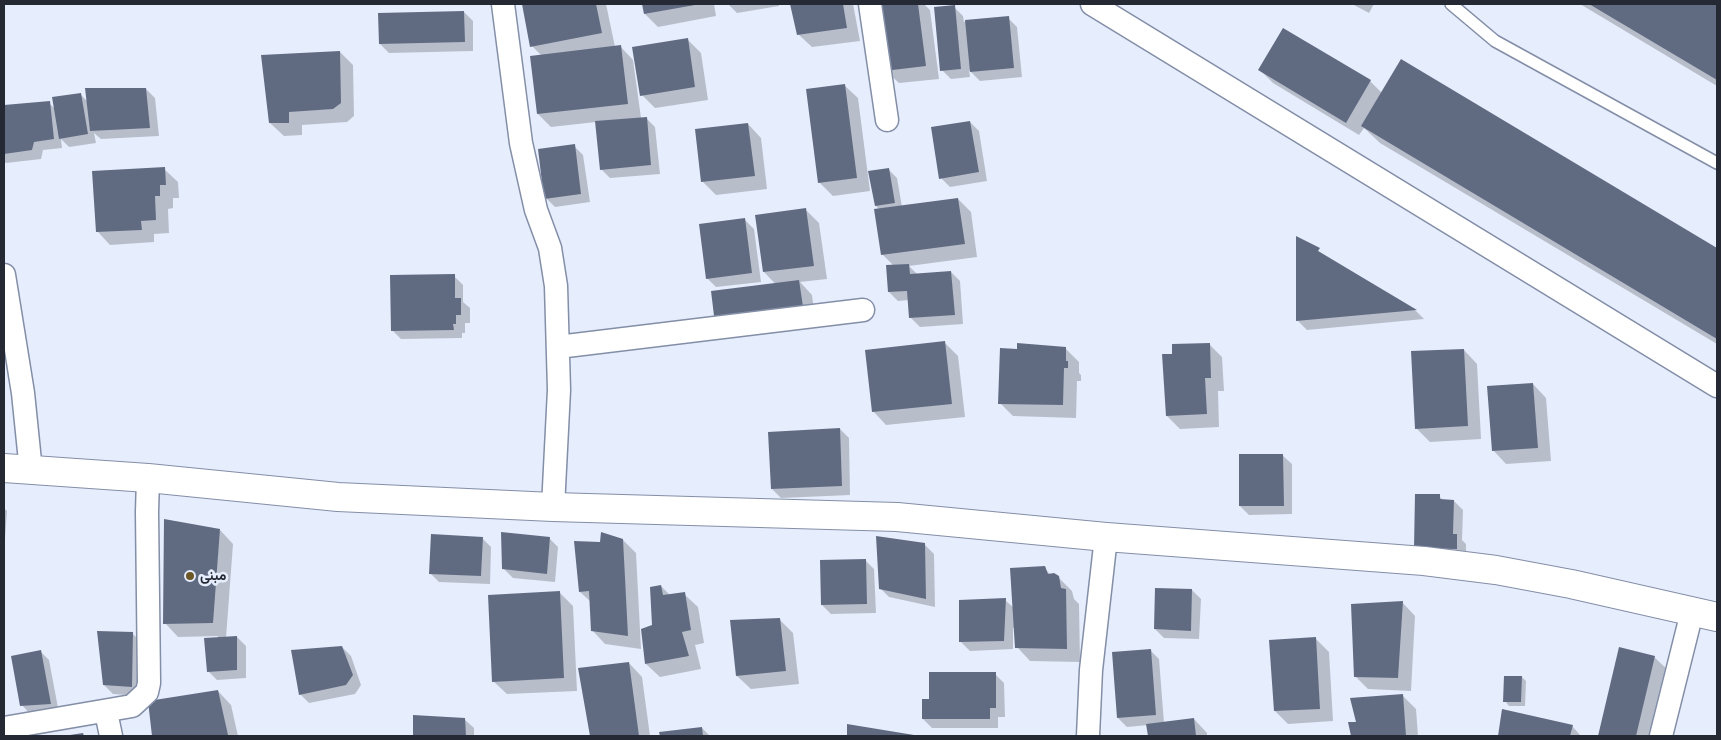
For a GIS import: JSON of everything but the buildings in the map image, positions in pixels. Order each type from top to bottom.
[{"type":"street","points":[[503,4],[521,143],[536,210],[550,248],[556,286],[558,390],[553,507]]},
{"type":"street","points":[[870,4],[887,120]]},
{"type":"street","points":[[1092,4],[1717,386]]},
{"type":"street","points":[[4,276],[23,393],[31,471]]},
{"type":"street","points":[[558,347],[863,310]]},
{"type":"street","points":[[4,468],[148,478],[338,497],[553,507],[897,517],[1106,537],[1424,562],[1496,570],[1572,584],[1705,614],[1661,736]]},
{"type":"street","points":[[4,728],[65,716],[106,712],[132,706],[143,696],[149,683],[146,512],[148,478]]},
{"type":"street","points":[[1088,736],[1091,670],[1106,537]]},
{"type":"street","points":[[106,712],[111,736]]},
{"type":"lane","points":[[1451,4],[1495,41],[1717,163]]},
{"type":"place","name":"مبنى","points":[[190,576]]}]
